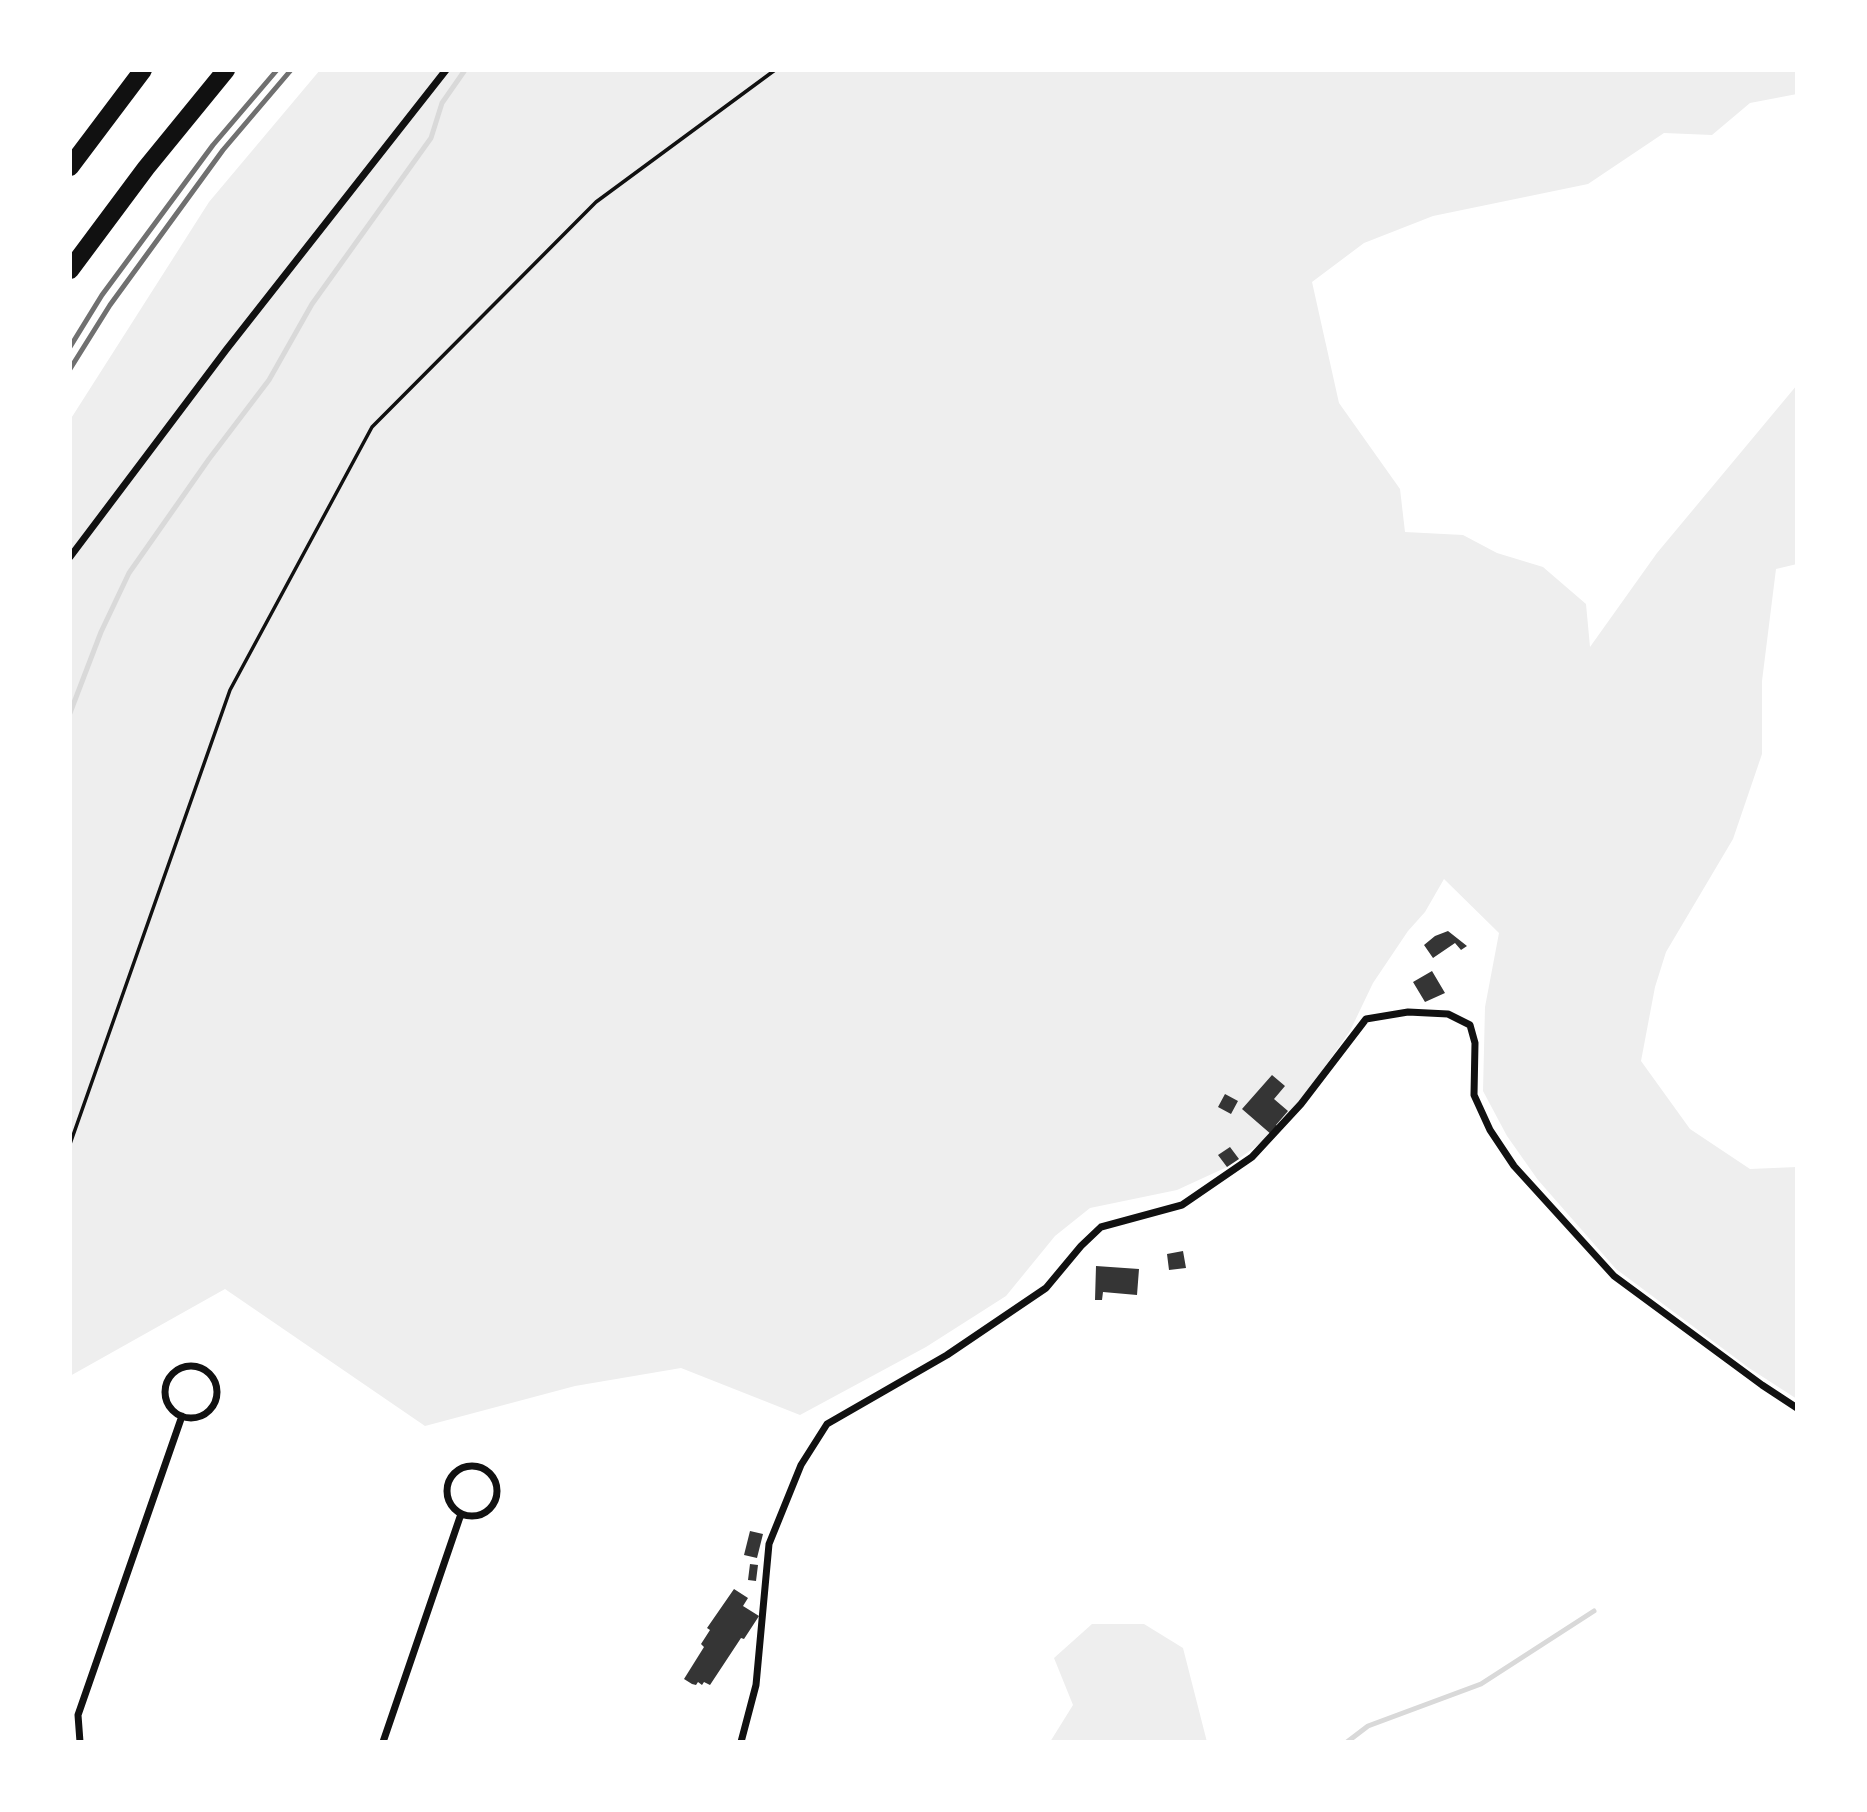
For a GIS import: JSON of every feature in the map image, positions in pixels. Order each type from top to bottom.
[{"type":"highway","points":[[70,167],[143,70]]},
{"type":"highway","points":[[70,270],[146,168],[226,70]]},
{"type":"highway","points":[[70,153],[99,128]]},
{"type":"street","points":[[70,557],[226,350],[446,70]]},
{"type":"street","points":[[741,1742],[756,1685],[769,1544],[801,1465],[827,1424],[947,1355],[1046,1289],[1101,1227],[1182,1205],[1252,1157],[1301,1104],[1366,1019],[1408,1012],[1448,1014],[1470,1025],[1475,1043],[1474,1095],[1490,1130],[1514,1166],[1614,1276],[1797,1408]]},
{"type":"street","points":[[193,1365],[213,1376],[218,1388],[217,1399],[212,1408],[202,1415],[194,1418],[182,1416],[167,1402],[167,1382],[175,1371],[193,1365]]},
{"type":"street","points":[[80,1742],[78,1715],[182,1416]]},
{"type":"street","points":[[465,1466],[478,1466],[489,1471],[496,1482],[497,1498],[490,1510],[476,1516],[461,1514],[451,1506],[446,1490],[453,1473],[465,1466]]},
{"type":"street","points":[[383,1742],[461,1514]]},
{"type":"path","points":[[70,1144],[230,690],[372,427],[596,202],[775,70]]},
{"type":"shaded area","points":[[320,70],[1797,70],[1797,94],[1750,103],[1712,135],[1664,133],[1588,184],[1433,216],[1364,243],[1312,282],[1339,403],[1400,489],[1405,532],[1463,535],[1497,553],[1543,567],[1586,604],[1590,647],[1657,553],[1797,385],[1797,564],[1776,569],[1762,681],[1762,754],[1733,839],[1666,952],[1655,987],[1641,1061],[1690,1129],[1750,1169],[1797,1167],[1797,1399],[1749,1368],[1616,1269],[1538,1180],[1507,1136],[1483,1091],[1485,1007],[1499,933],[1444,879],[1425,912],[1408,931],[1373,983],[1350,1031],[1298,1105],[1272,1135],[1227,1167],[1177,1190],[1090,1208],[1055,1236],[1006,1296],[926,1347],[800,1415],[681,1368],[575,1386],[425,1426],[225,1289],[70,1376],[70,420],[209,202]]},
{"type":"shaded area","points":[[1092,1624],[1144,1624],[1183,1648],[1207,1742],[1050,1742],[1073,1705],[1054,1658]]},
{"type":"building","points":[[1448,931],[1467,946],[1461,950],[1455,943],[1433,958],[1424,945],[1435,936]]},
{"type":"building","points":[[1432,971],[1445,993],[1425,1002],[1413,982]]},
{"type":"building","points":[[1272,1075],[1285,1086],[1274,1099],[1288,1111],[1276,1125],[1278,1127],[1272,1135],[1242,1109]]},
{"type":"building","points":[[1225,1094],[1238,1101],[1231,1114],[1218,1107]]},
{"type":"building","points":[[1230,1147],[1239,1159],[1227,1167],[1218,1155]]},
{"type":"building","points":[[1183,1251],[1186,1268],[1169,1270],[1167,1254]]},
{"type":"building","points":[[1096,1266],[1139,1269],[1137,1295],[1103,1292],[1102,1300],[1095,1300]]},
{"type":"building","points":[[750,1531],[763,1534],[757,1558],[744,1555]]},
{"type":"building","points":[[750,1564],[758,1565],[756,1581],[748,1580]]},
{"type":"building","points":[[734,1589],[748,1598],[743,1606],[759,1616],[710,1685],[704,1682],[702,1685],[698,1682],[696,1685],[692,1684],[684,1679],[704,1647],[701,1644],[710,1630],[707,1628]]},
{"type":"waterway","points":[[70,713],[101,632],[129,573],[209,459],[269,380],[312,304],[431,138],[442,103],[465,70]]},
{"type":"waterway","points":[[1347,1742],[1368,1726],[1481,1684],[1594,1611]]},
{"type":"railway","points":[[70,347],[102,295],[213,145],[277,70]]},
{"type":"railway","points":[[70,369],[110,305],[223,150],[291,70]]}]
